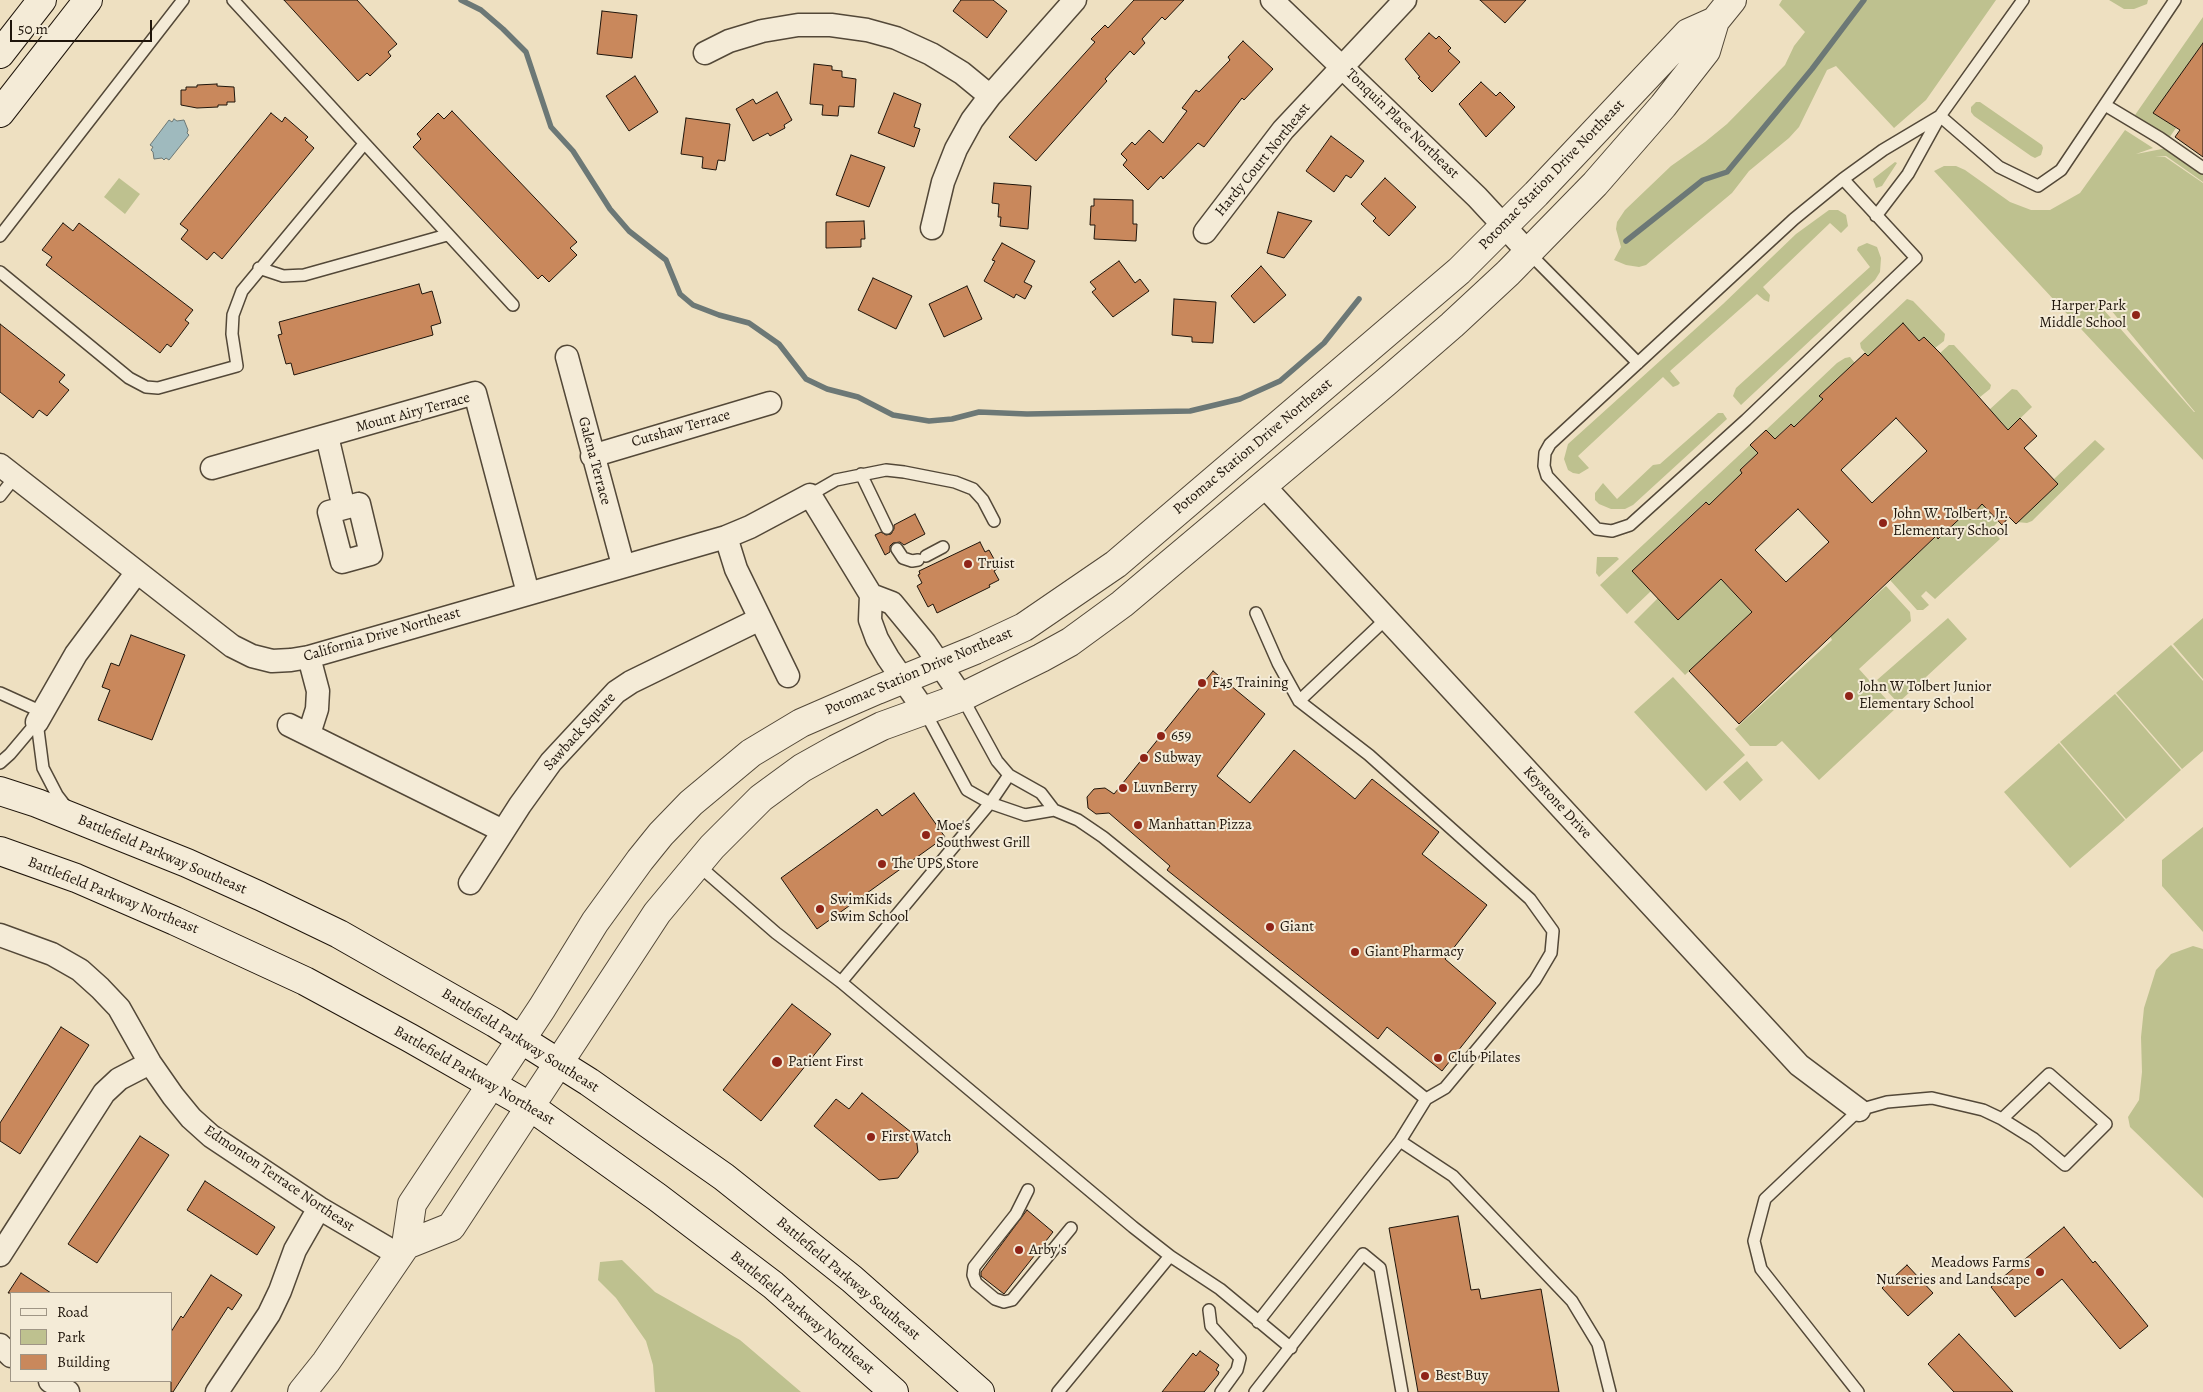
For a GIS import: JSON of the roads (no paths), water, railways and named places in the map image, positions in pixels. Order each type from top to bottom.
[{"type":"street","points":[[0,54],[42,0]]},
{"type":"street","points":[[0,113],[88,0]]},
{"type":"street","points":[[932,228],[943,182],[956,149],[972,120],[990,96],[1075,0]]},
{"type":"street","name":"Tonquin Place Northeast","points":[[1272,0],[1505,225],[1528,252]]},
{"type":"street","name":"Hardy Court Northeast","points":[[1205,232],[1283,130],[1405,0]]},
{"type":"street","name":"Potomac Station Drive Northeast","points":[[402,1250],[451,1227],[657,913],[697,864],[761,798],[802,768],[882,726],[962,697],[999,680],[1070,642],[1122,604],[1264,486],[1452,325],[1528,252],[1595,184],[1663,106],[1706,50],[1716,21],[1732,0]]},
{"type":"street","name":"Potomac Station Drive Northeast","points":[[302,1392],[326,1362],[402,1250],[412,1204],[620,886],[661,834],[691,803],[751,753],[801,724],[902,679],[975,650],[1024,627],[1116,564],[1459,271],[1688,33],[1716,21]]},
{"type":"street","points":[[705,53],[729,41],[762,31],[798,25],[831,25],[867,30],[896,38],[931,54],[962,73],[990,96]]},
{"type":"street","name":"Galena Terrace","points":[[566,358],[623,565]]},
{"type":"street","name":"Mount Airy Terrace","points":[[212,468],[475,394],[528,593]]},
{"type":"street","name":"Cutshaw Terrace","points":[[592,456],[770,403]]},
{"type":"street","points":[[327,436],[344,508]]},
{"type":"street","name":"California Drive Northeast","points":[[7,471],[232,646],[252,656],[272,661],[291,660],[309,656],[726,536],[750,527],[810,495]]},
{"type":"street","name":"Keystone Drive","points":[[1264,486],[1799,1065],[1859,1110]]},
{"type":"street","points":[[810,495],[871,594],[870,620],[875,633],[888,658],[924,710]]},
{"type":"street","points":[[726,536],[736,569],[788,676]]},
{"type":"street","points":[[40,717],[76,654],[138,572]]},
{"type":"street","points":[[871,594],[892,603],[940,664],[962,697]]},
{"type":"street","name":"Sawback Square","points":[[470,883],[503,831],[551,762],[616,692],[631,682],[760,619]]},
{"type":"street","points":[[309,656],[318,691],[317,709],[309,734]]},
{"type":"street","points":[[289,725],[503,831]]},
{"type":"street","name":"Battlefield Parkway Southeast","points":[[0,791],[187,863],[339,934],[521,1040],[589,1082],[724,1177],[852,1280],[980,1392]]},
{"type":"street","name":"Battlefield Parkway Northeast","points":[[0,851],[76,878],[305,981],[531,1107],[657,1196],[773,1285],[894,1392]]},
{"type":"street","name":"Edmonton Terrace Northeast","points":[[0,934],[52,954],[80,970],[119,1008],[150,1063],[191,1118],[211,1136],[319,1208],[402,1250]]},
{"type":"street","points":[[0,1255],[104,1093],[119,1079],[150,1063]]},
{"type":"street","points":[[218,1392],[269,1314],[280,1291],[295,1250],[319,1208]]},
{"type":"street","points":[[0,1345],[10,1355]]},
{"type":"street","points":[[52,1382],[68,1392]]},
{"type":"lane","points":[[0,236],[183,0]]},
{"type":"lane","points":[[233,0],[513,305]]},
{"type":"lane","points":[[1876,216],[1908,174],[1940,116],[2023,0]]},
{"type":"lane","points":[[1940,116],[1999,167],[2038,186],[2061,170],[2175,0]]},
{"type":"lane","points":[[2105,105],[2160,138],[2203,168]]},
{"type":"lane","points":[[1843,179],[1916,258],[1746,420],[1630,525],[1612,531],[1596,529],[1548,476],[1544,466],[1545,453],[1550,444],[1794,219],[1843,179],[1883,150],[1940,116]]},
{"type":"lane","points":[[0,272],[129,378],[146,387],[158,388],[237,366],[232,334],[233,315],[242,291],[259,268],[364,144]]},
{"type":"lane","points":[[259,268],[283,276],[304,275],[447,234]]},
{"type":"lane","points":[[1528,252],[1638,363]]},
{"type":"lane","points":[[810,495],[836,480],[886,470],[904,472],[955,482],[973,489],[983,500],[994,521]]},
{"type":"lane","points":[[0,496],[7,471]]},
{"type":"lane","points":[[861,474],[887,528]]},
{"type":"lane","points":[[897,549],[903,558],[912,560],[922,558],[942,547]]},
{"type":"lane","points":[[1256,614],[1278,663],[1299,701],[1368,755],[1530,900],[1553,931],[1551,953],[1535,980],[1445,1088],[1426,1099],[1400,1141],[1258,1322]]},
{"type":"lane","points":[[1299,701],[1386,619]]},
{"type":"lane","points":[[0,693],[40,717]]},
{"type":"lane","points":[[962,697],[997,761],[1009,775],[1040,793],[1054,810],[1078,820],[1103,837],[1426,1099]]},
{"type":"lane","points":[[924,710],[967,790],[990,802],[1025,815],[1054,810]]},
{"type":"lane","points":[[0,763],[10,754],[40,717]]},
{"type":"lane","points":[[40,717],[43,768],[57,795],[76,819]]},
{"type":"lane","points":[[841,982],[990,802],[1009,775]]},
{"type":"lane","points":[[697,864],[776,933],[841,982],[1127,1222],[1170,1256],[1220,1289],[1291,1348]]},
{"type":"lane","points":[[1858,1392],[1761,1269],[1754,1241],[1765,1199],[1859,1110],[1887,1102],[1932,1098],[1983,1110],[2002,1118],[2034,1139],[2065,1165],[2106,1124],[2049,1074],[2002,1118]]},
{"type":"lane","points":[[1400,1141],[1454,1176],[1572,1301],[1598,1344],[1610,1392]]},
{"type":"lane","points":[[1028,1190],[1016,1214],[974,1267],[973,1275],[976,1283],[982,1289],[995,1300],[1004,1302],[1012,1300],[1071,1228]]},
{"type":"lane","points":[[1255,1392],[1363,1254],[1380,1268],[1402,1392]]},
{"type":"lane","points":[[1058,1392],[1170,1256]]},
{"type":"lane","points":[[1209,1310],[1211,1326],[1240,1358],[1237,1370],[1220,1392]]},
{"type":"water","points":[[174,119],[177,121],[184,120],[189,135],[169,160],[166,158],[164,160],[162,158],[154,159],[151,150],[153,147],[150,145],[169,120],[172,122]]},
{"type":"waterway","points":[[461,0],[481,10],[526,52],[551,127],[573,151],[610,209],[629,231],[666,260],[680,294],[693,305],[719,315],[749,323],[779,344],[806,379],[827,389],[858,397],[893,415],[929,421],[952,419],[979,412],[1027,414],[1190,411],[1240,399],[1280,381],[1324,343],[1359,299]]},
{"type":"waterway","points":[[1626,241],[1703,180],[1727,172],[1812,69],[1864,0]]},
{"type":"place","name":"Harper Park Middle School","points":[[2136,315]]},
{"type":"place","name":"John W. Tolbert, Jr. Elementary School","points":[[1883,523]]},
{"type":"place","name":"Truist","points":[[968,564]]},
{"type":"place","name":"F45 Training","points":[[1202,683]]},
{"type":"place","name":"John W Tolbert Junior Elementary School","points":[[1849,696]]},
{"type":"place","name":"659","points":[[1161,736]]},
{"type":"place","name":"Subway","points":[[1144,758]]},
{"type":"place","name":"LuvnBerry","points":[[1123,788]]},
{"type":"place","name":"Manhattan Pizza","points":[[1138,825]]},
{"type":"place","name":"Moe's Southwest Grill","points":[[926,835]]},
{"type":"place","name":"The UPS Store","points":[[882,864]]},
{"type":"place","name":"SwimKids Swim School","points":[[820,909]]},
{"type":"place","name":"Giant","points":[[1270,927]]},
{"type":"place","name":"Giant Pharmacy","points":[[1355,952]]},
{"type":"place","name":"Club Pilates","points":[[1438,1058]]},
{"type":"place","name":"Patient First","points":[[777,1062]]},
{"type":"place","name":"First Watch","points":[[871,1137]]},
{"type":"place","name":"Arby's","points":[[1019,1250]]},
{"type":"place","name":"Meadows Farms Nurseries and Landscape","points":[[2040,1272]]},
{"type":"place","name":"Best Buy","points":[[1425,1376]]}]
